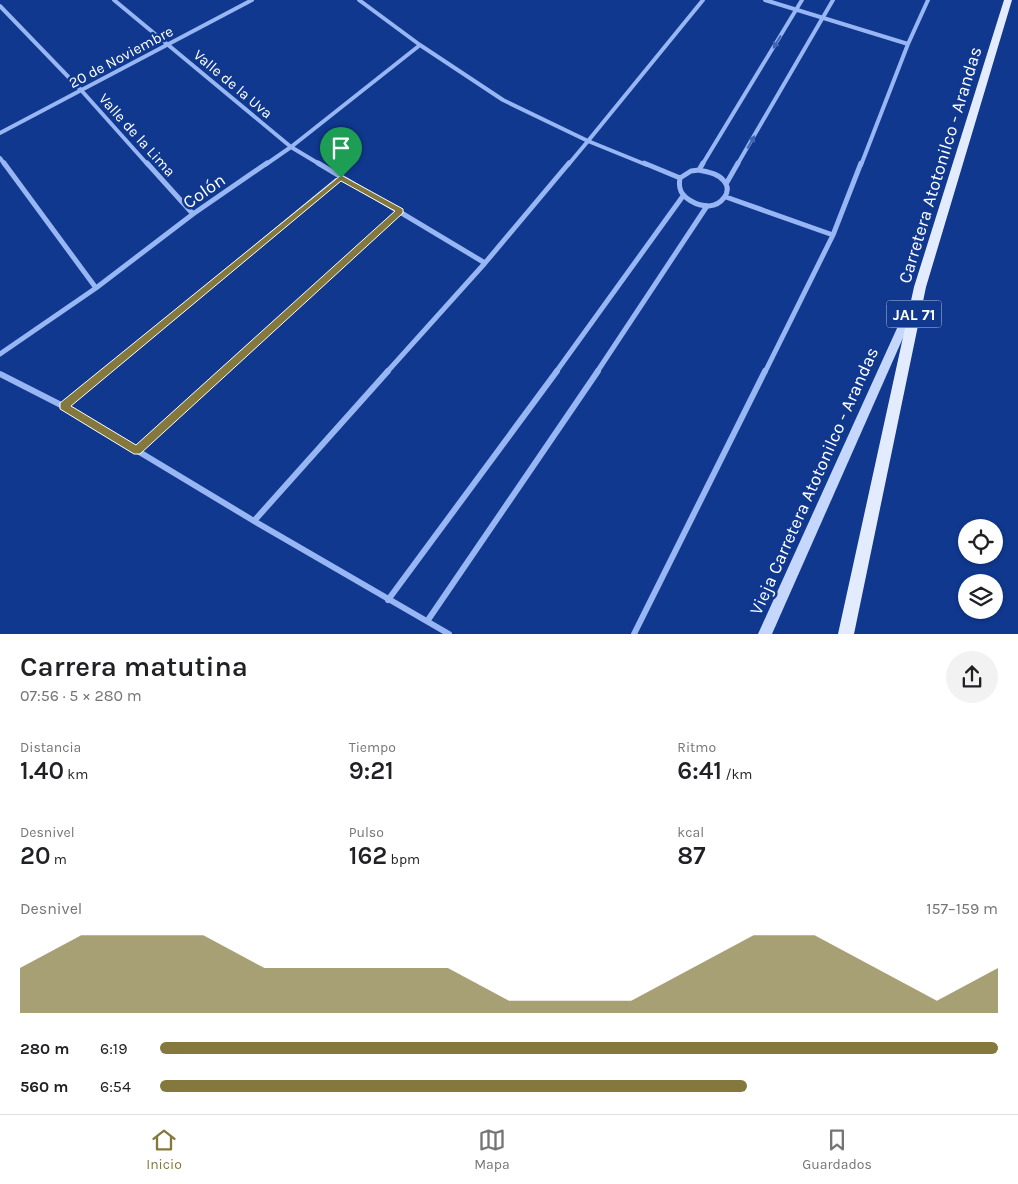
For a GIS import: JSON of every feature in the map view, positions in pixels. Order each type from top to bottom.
[{"type":"main road","name":"Carretera Atotonilco - Arandas","points":[[846,634],[920,287],[1008,0]]},
{"type":"main road","name":"Vieja Carretera Atotonilco - Arandas","points":[[765,634],[920,287]]},
{"type":"street","name":"Valle de la Uva","points":[[114,0],[291,147],[485,263]]},
{"type":"street","points":[[241,0],[246,3]]},
{"type":"street","name":"20 de Noviembre","points":[[0,133],[252,0]]},
{"type":"street","points":[[359,0],[420,45],[503,100],[588,141],[680,178]]},
{"type":"street","points":[[254,521],[485,263],[703,0]]},
{"type":"street","points":[[765,0],[908,44]]},
{"type":"street","points":[[699,170],[802,0]]},
{"type":"street","points":[[726,197],[726,184],[833,0]]},
{"type":"street","points":[[634,634],[833,235],[908,44],[928,0]]},
{"type":"street","name":"Valle de la Lima","points":[[0,6],[81,90],[193,214]]},
{"type":"street","name":"Colón","points":[[0,354],[96,288],[193,214],[291,147],[420,45]]},
{"type":"street","points":[[0,158],[96,288]]},
{"type":"street","points":[[680,178],[691,171],[699,170],[715,174],[726,184]]},
{"type":"street","points":[[63,406],[341,178]]},
{"type":"street","points":[[680,178],[680,190],[690,201],[707,206],[715,205],[726,197]]},
{"type":"street","points":[[388,600],[684,196]]},
{"type":"street","points":[[726,197],[833,235]]},
{"type":"street","points":[[428,620],[707,206]]},
{"type":"street","points":[[137,451],[400,211]]},
{"type":"street","points":[[0,374],[63,406],[254,521],[388,600],[428,620],[449,634]]},
{"type":"route","points":[[341,178],[400,211],[137,451],[63,406],[285,223],[341,178]]}]
